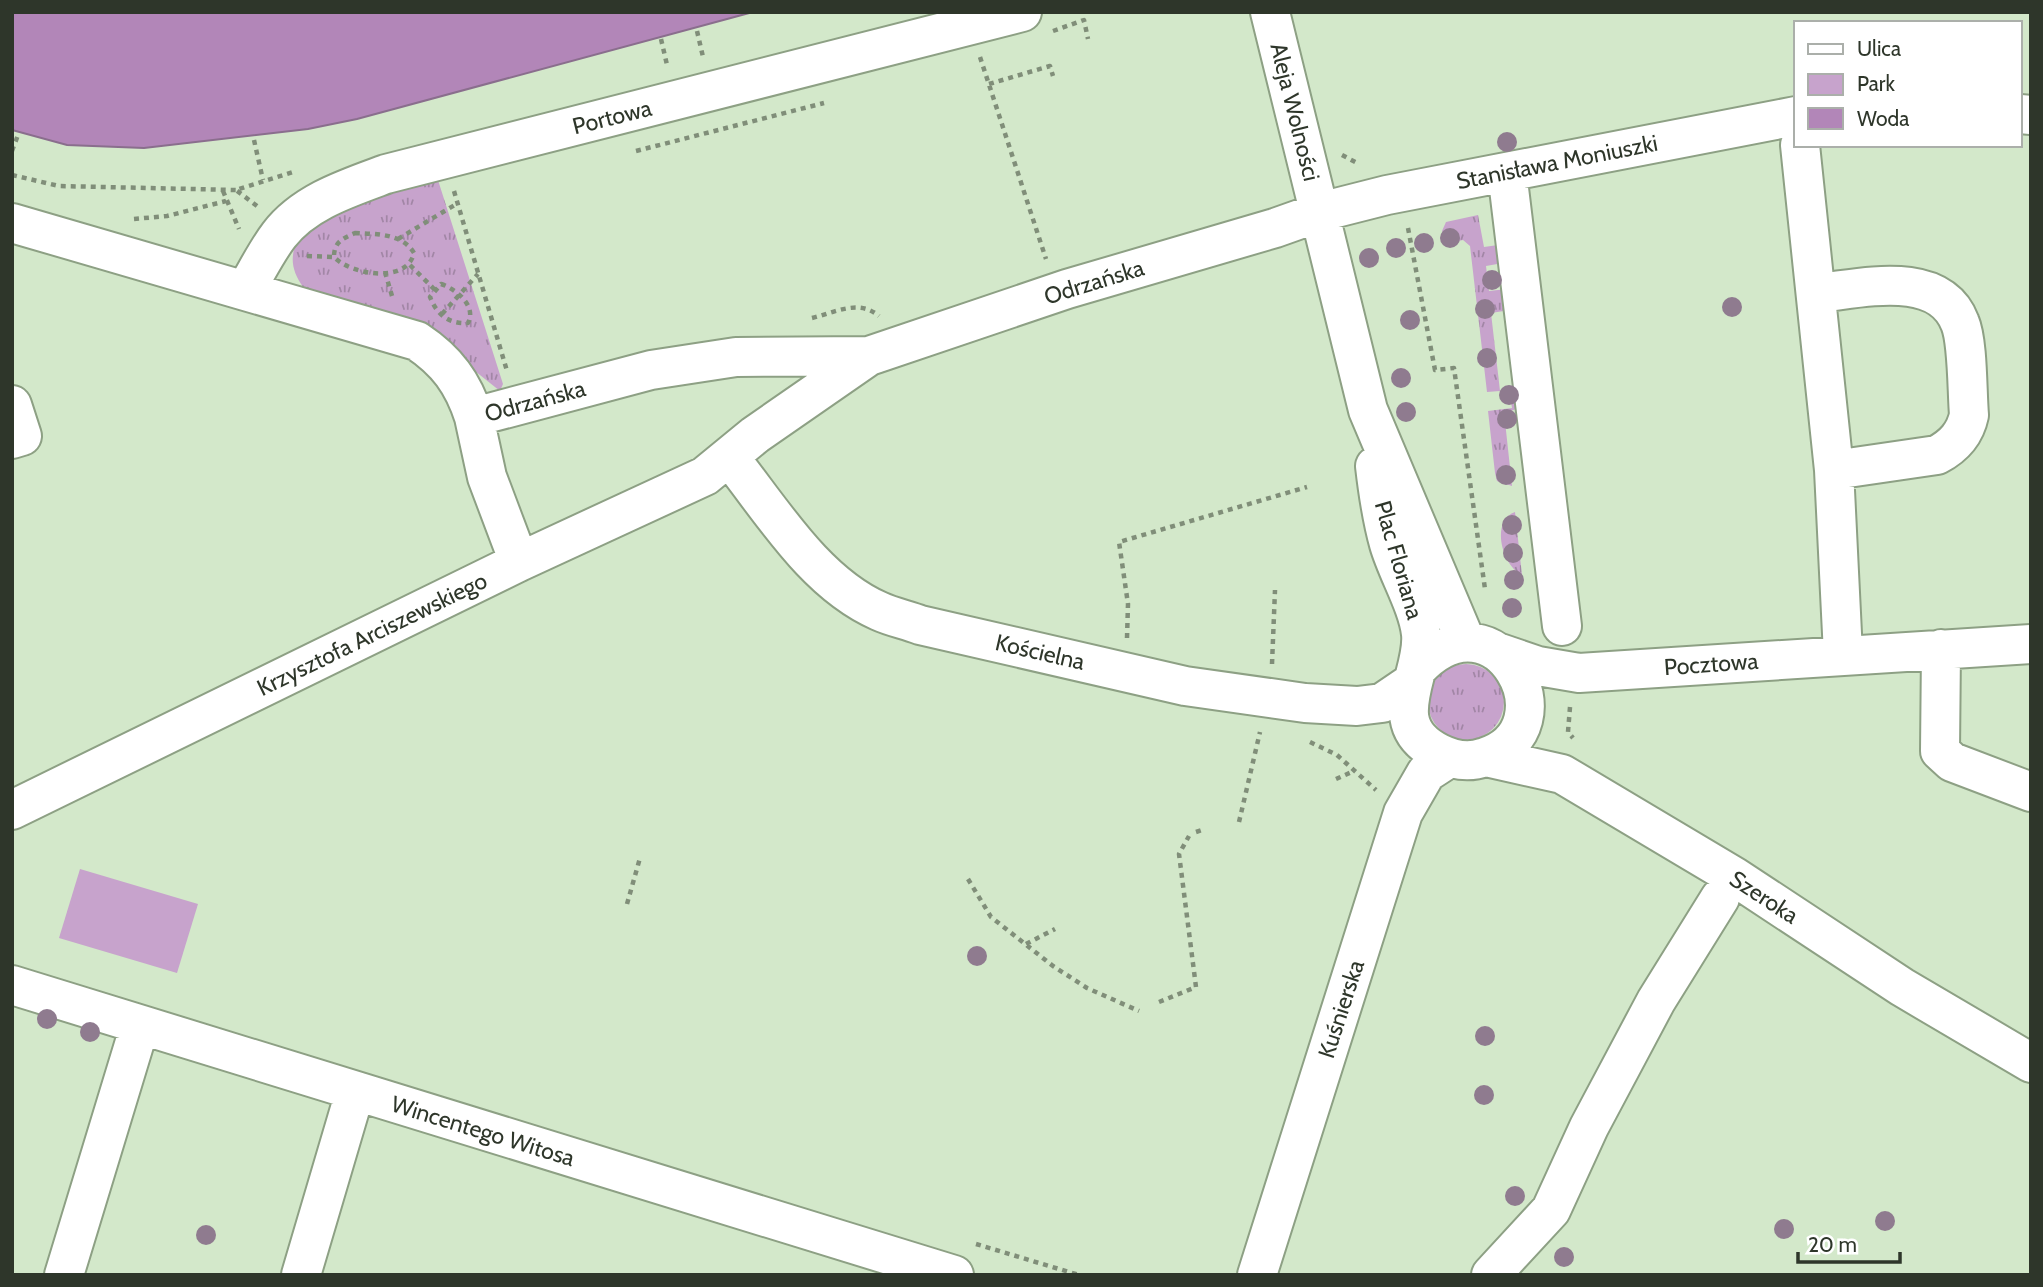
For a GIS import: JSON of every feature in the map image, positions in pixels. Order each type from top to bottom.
[{"type":"street","name":"Aleja Wolności","points":[[1270,12],[1320,212]]},
{"type":"street","name":"Portowa","points":[[245,291],[279,235],[299,215],[339,191],[386,174],[1033,23]]},
{"type":"street","name":"Stanisława Moniuszki","points":[[1320,212],[1387,195],[1794,116]]},
{"type":"street","points":[[1800,147],[1834,470],[1843,654]]},
{"type":"street","points":[[1507,172],[1562,625]]},
{"type":"street","name":"Odrzańska","points":[[730,458],[755,435],[869,356],[1067,289],[1275,228],[1320,212]]},
{"type":"street","name":"Plac Floriana","points":[[1320,212],[1368,410],[1389,544],[1421,634],[1414,676]]},
{"type":"street","name":"Odrzańska","points":[[12,223],[245,291],[429,328],[450,368],[465,389],[474,417],[651,370],[736,357],[869,356]]},
{"type":"street","points":[[1816,293],[1918,287],[1949,305],[1961,323],[1969,415],[1967,426],[1950,448],[1937,455],[1834,470]]},
{"type":"street","points":[[12,405],[22,436],[12,439]]},
{"type":"street","name":"Plac Floriana","points":[[1368,410],[1483,648]]},
{"type":"street","points":[[474,417],[487,477],[519,562]]},
{"type":"street","name":"Krzysztofa Arciszewskiego","points":[[12,810],[519,562],[705,476],[730,458]]},
{"type":"street","name":"Kościelna","points":[[730,458],[800,547],[837,584],[878,611],[920,625],[1185,685],[1305,703],[1382,703],[1414,676]]},
{"type":"street","name":"Pocztowa","points":[[1483,648],[1538,666],[1576,686],[1843,654],[2031,644]]},
{"type":"street","points":[[1523,719],[1526,700],[1522,682],[1514,666],[1483,648],[1447,645],[1431,654],[1414,676],[1407,702],[1411,721],[1419,737],[1433,750],[1468,758],[1508,742],[1523,719],[1552,690],[1576,686]]},
{"type":"street","points":[[1941,649],[1940,751],[1952,762],[2031,792]]},
{"type":"street","name":"Szeroka","points":[[1468,758],[1562,774],[1735,877],[1902,987],[2031,1063]]},
{"type":"street","name":"Kuśnierska","points":[[1257,1275],[1403,813],[1426,773],[1468,758]]},
{"type":"street","points":[[1491,1275],[1552,1210],[1589,1127],[1656,1001],[1720,898]]},
{"type":"street","name":"Wincentego Witosa","points":[[12,985],[954,1275]]},
{"type":"street","points":[[64,1275],[140,1025]]},
{"type":"street","points":[[301,1275],[355,1092]]},
{"type":"path","points":[[1033,23],[1084,20],[1088,39]]},
{"type":"path","points":[[696,31],[705,66]]},
{"type":"path","points":[[661,39],[670,75]]},
{"type":"path","points":[[968,60],[993,52]]},
{"type":"path","points":[[979,57],[1046,260]]},
{"type":"path","points":[[989,84],[1050,66],[1053,76]]},
{"type":"path","points":[[633,152],[836,100]]},
{"type":"path","points":[[12,151],[18,135]]},
{"type":"path","points":[[254,140],[263,180]]},
{"type":"path","points":[[1333,144],[1342,155],[1352,161],[1362,166],[1370,164]]},
{"type":"path","points":[[12,176],[59,186],[236,190]]},
{"type":"path","points":[[467,187],[454,190],[518,405]]},
{"type":"path","points":[[397,239],[458,203]]},
{"type":"path","points":[[1407,223],[1435,370],[1454,368],[1486,594]]},
{"type":"path","points":[[355,233],[382,234],[404,241],[414,253],[410,265],[392,272],[355,272],[334,257],[334,248],[340,239],[355,233]]},
{"type":"path","points":[[410,265],[434,289]]},
{"type":"path","points":[[429,328],[479,273]]},
{"type":"path","points":[[441,284],[455,289],[470,311],[468,323],[429,328],[430,297],[434,289],[441,284]]},
{"type":"path","points":[[798,321],[856,306],[867,306],[887,321]]},
{"type":"path","points":[[1126,650],[1128,604],[1119,542],[1307,487]]},
{"type":"path","points":[[1272,671],[1275,590]]},
{"type":"path","points":[[1576,686],[1567,712],[1567,732],[1579,746]]},
{"type":"path","points":[[1239,822],[1261,728],[1249,725]]},
{"type":"path","points":[[1307,740],[1337,755],[1380,794]]},
{"type":"path","points":[[1336,779],[1354,771]]},
{"type":"path","points":[[1196,832],[1205,829]]},
{"type":"path","points":[[1159,1002],[1196,987],[1180,854],[1189,836]]},
{"type":"path","points":[[627,904],[640,858]]},
{"type":"path","points":[[968,879],[991,916],[1026,944],[1087,988],[1139,1011]]},
{"type":"path","points":[[1026,944],[1055,929]]},
{"type":"green space","points":[[437,177],[503,384],[500,391],[446,348],[304,288],[293,264],[297,244],[312,226],[335,212],[362,200]]},
{"type":"green space","points":[[1478,215],[1484,247],[1505,244],[1503,263],[1486,266],[1489,291],[1507,289],[1510,310],[1491,313],[1500,391],[1487,392],[1470,246],[1463,240],[1450,243],[1442,231],[1446,222]]},
{"type":"green space","points":[[1519,389],[1521,404],[1514,410],[1504,412],[1512,486],[1497,481],[1488,411],[1512,408],[1509,390]]},
{"type":"green space","points":[[1515,512],[1522,575],[1509,563],[1502,544],[1503,524],[1507,517]]},
{"type":"green space","points":[[1466,664],[1481,667],[1493,675],[1501,687],[1504,702],[1501,717],[1493,729],[1481,737],[1466,740],[1451,737],[1439,729],[1431,717],[1428,702],[1431,687],[1439,675],[1451,667]]},
{"type":"green space","points":[[80,869],[198,904],[177,973],[59,938]]},
{"type":"water","points":[[12,12],[753,12],[357,119],[308,129],[144,148],[67,145],[12,130]]}]
